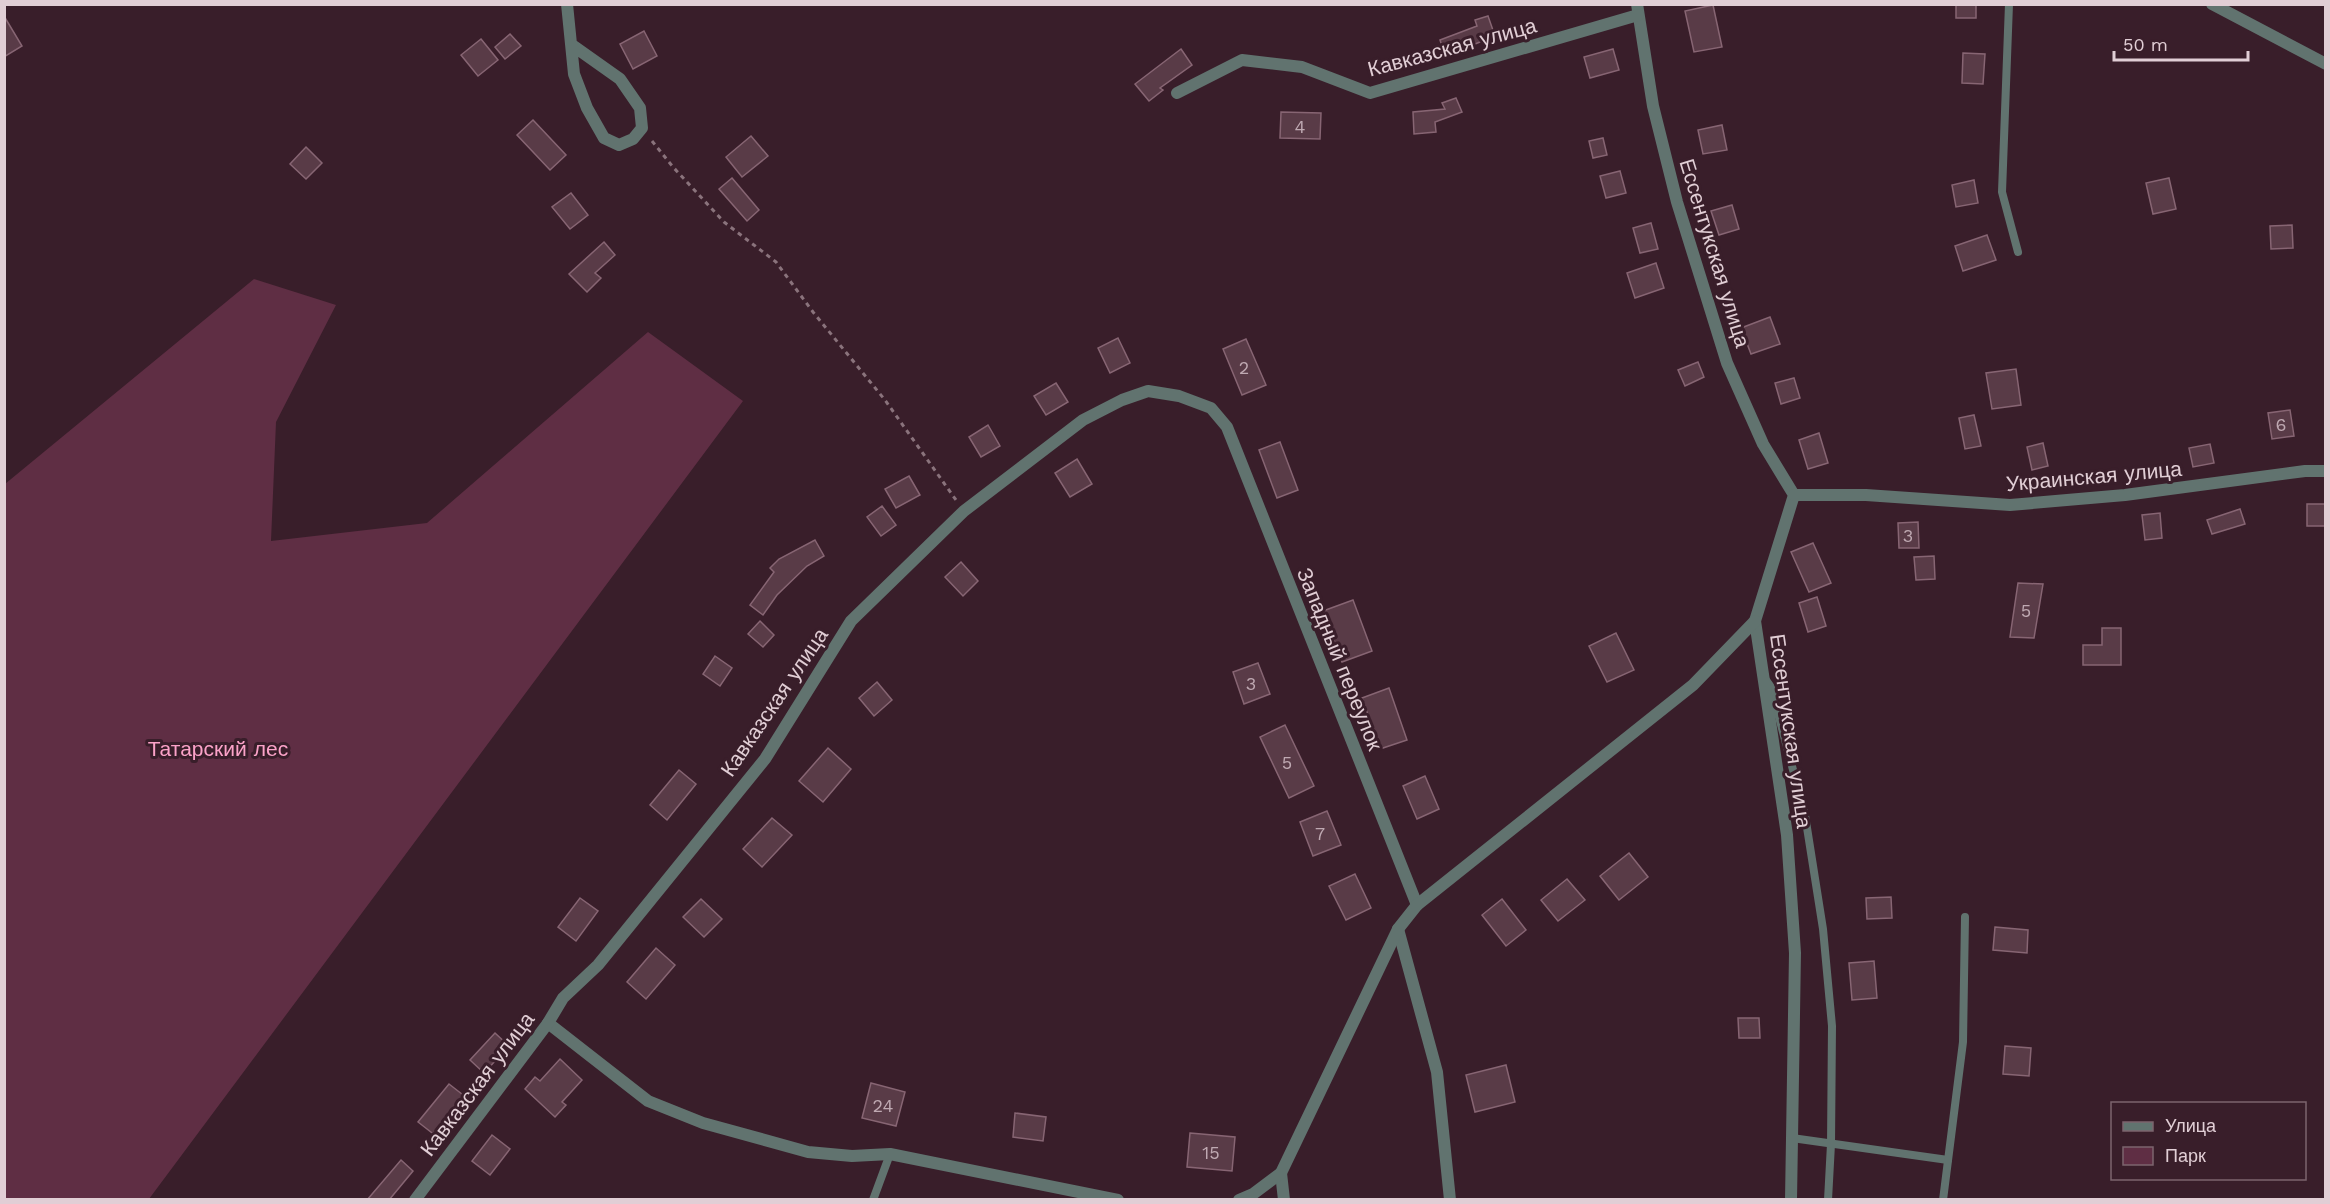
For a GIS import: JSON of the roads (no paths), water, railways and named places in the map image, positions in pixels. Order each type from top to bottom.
[{"type":"street","points":[[567,4],[574,74],[587,108],[604,138],[618,145],[633,139],[642,128],[640,108],[620,79],[572,45]]},
{"type":"street","points":[[2212,4],[2325,64]]},
{"type":"street","name":"Кавказская улица","points":[[1177,93],[1242,60],[1302,67],[1370,93],[1637,10]]},
{"type":"street","name":"Ессентукская улица","points":[[1637,10],[1653,106],[1677,202],[1727,363],[1763,444],[1794,495],[1755,621],[1787,835],[1794,942],[1791,1200]]},
{"type":"street","name":"Кавказская улица","points":[[415,1200],[549,1023],[563,998],[598,965],[765,759],[851,621],[964,511],[1083,420],[1122,400],[1148,391],[1179,396],[1211,408],[1227,427]]},
{"type":"street","name":"Западный переулок","points":[[1227,427],[1417,905]]},
{"type":"street","name":"Украинская улица","points":[[1794,495],[1866,495],[2010,505],[2125,495],[2305,471],[2325,471]]},
{"type":"street","points":[[1239,1200],[1253,1194],[1281,1173],[1398,929],[1417,905],[1693,686],[1755,621]]},
{"type":"street","points":[[1398,929],[1437,1072],[1450,1200]]},
{"type":"street","points":[[549,1023],[648,1101],[703,1123],[808,1152],[852,1156],[890,1154],[1118,1200]]},
{"type":"street","points":[[1281,1173],[1284,1200]]},
{"type":"lane","points":[[2009,4],[2002,192],[2018,252]]},
{"type":"lane","points":[[1762,673],[1771,687],[1805,815],[1823,929],[1832,1026],[1828,1200]]},
{"type":"lane","points":[[1943,1200],[1963,1042],[1965,917]]},
{"type":"lane","points":[[1792,1138],[1948,1160]]},
{"type":"lane","points":[[873,1200],[890,1154]]},
{"type":"park label","name":"Татарский лес","points":[[218,748]]}]
